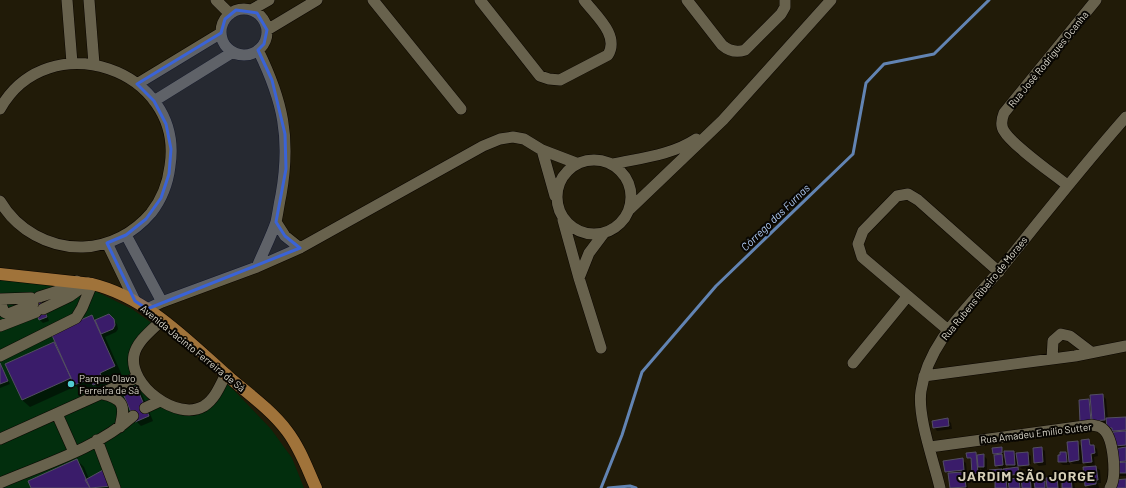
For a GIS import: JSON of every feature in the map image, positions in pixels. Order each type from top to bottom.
[{"type":"main road","name":"Avenida Jacinto Ferreira de Sá","points":[[0,274],[86,283],[106,288],[135,301],[147,309],[257,400],[287,430],[297,447],[316,488]]},
{"type":"street","points":[[67,0],[72,63]]},
{"type":"street","points":[[89,0],[94,64]]},
{"type":"street","points":[[216,0],[230,14]]},
{"type":"street","points":[[251,10],[269,0]]},
{"type":"street","points":[[267,30],[317,0]]},
{"type":"street","points":[[373,0],[461,110]]},
{"type":"street","points":[[480,0],[540,76],[549,80],[560,80],[608,55],[612,47],[609,33],[584,0]]},
{"type":"street","points":[[687,0],[722,45],[729,50],[737,52],[745,50],[781,14],[785,7],[785,0]]},
{"type":"street","points":[[562,218],[570,227],[580,233],[592,235],[604,233],[615,228],[624,220],[630,209],[723,120],[831,0]]},
{"type":"street","name":"Rua José Rodrigues Ocanha","points":[[1067,185],[1012,141],[1004,131],[1002,119],[1004,113],[1096,0]]},
{"type":"street","points":[[244,9],[251,10],[262,18],[267,30],[264,44],[258,50],[246,55],[233,52],[227,47],[221,33],[225,19],[230,14],[244,9]]},
{"type":"street","points":[[137,84],[221,33]]},
{"type":"street","points":[[257,267],[276,222],[286,169],[285,134],[280,104],[272,80],[258,50]]},
{"type":"street","points":[[154,101],[233,52]]},
{"type":"street","points":[[0,109],[12,93],[33,75],[58,65],[72,63],[94,64],[117,71],[137,84],[154,101],[161,112],[169,136],[171,149],[169,174],[166,186],[154,209],[141,223],[126,235],[107,243],[91,247],[74,247],[58,245],[42,240],[15,221],[0,200]]},
{"type":"street","name":"Rua Rubens Ribeiro de Moraes","points":[[940,488],[921,411],[920,392],[924,376],[936,348],[948,330],[999,272],[1067,185],[1126,117]]},
{"type":"street","points":[[613,164],[665,154],[685,146],[723,120]]},
{"type":"street","points":[[147,309],[257,267],[300,248],[483,146],[500,139],[513,137],[524,139],[542,150],[576,163]]},
{"type":"street","points":[[542,150],[601,348]]},
{"type":"street","points":[[556,199],[559,181],[566,171],[576,163],[589,159],[601,160],[613,164],[623,173],[629,184],[632,196],[630,209]]},
{"type":"street","points":[[948,330],[907,297],[862,257],[858,244],[863,231],[897,196],[908,194],[918,200],[999,272]]},
{"type":"street","points":[[276,222],[285,236],[300,248]]},
{"type":"street","points":[[579,278],[589,253],[604,233]]},
{"type":"street","points":[[126,235],[162,302]]},
{"type":"street","points":[[107,243],[135,301]]},
{"type":"street","points":[[0,326],[64,289],[86,283]]},
{"type":"street","points":[[0,302],[2,309],[6,313],[70,296],[86,283]]},
{"type":"street","points":[[0,356],[76,318],[82,308],[86,283]]},
{"type":"street","points":[[853,363],[907,297]]},
{"type":"street","points":[[0,299],[37,304]]},
{"type":"street","points":[[162,320],[140,342],[135,350],[134,364],[138,376],[151,394],[160,401],[183,409],[199,408],[209,402],[214,396],[226,374]]},
{"type":"street","points":[[1052,359],[1053,341],[1061,334],[1070,336],[1091,352]]},
{"type":"street","points":[[924,376],[1052,359],[1126,346]]},
{"type":"street","points":[[0,439],[102,394],[138,376]]},
{"type":"street","points":[[102,394],[113,396],[120,401],[123,412],[120,427]]},
{"type":"street","points":[[145,408],[160,401]]},
{"type":"street","points":[[57,414],[74,452]]},
{"type":"street","points":[[0,483],[74,452],[120,427],[133,416]]},
{"type":"street","name":"Rua Amadeu Emílio Sutter","points":[[930,447],[1092,425],[1099,426],[1110,439],[1114,478],[1110,488]]},
{"type":"street","points":[[97,440],[115,488]]},
{"type":"highlighted area","points":[[236,10],[257,13],[267,30],[264,44],[258,50],[272,80],[285,134],[286,169],[276,222],[285,236],[300,248],[147,309],[135,301],[107,243],[126,235],[146,219],[161,198],[169,174],[171,149],[166,124],[154,101],[137,84],[221,33],[225,19]]},
{"type":"green space","name":"Parque Olavo Ferreira de Sá","points":[[0,280],[91,289],[132,309],[153,324],[134,350],[148,394],[198,410],[224,380],[271,429],[292,458],[304,488],[0,488]]},
{"type":"building","points":[[38,294],[47,317],[39,320],[36,312]]},
{"type":"building","points":[[109,314],[114,319],[115,325],[113,329],[101,334],[95,320]]},
{"type":"building","points":[[92,315],[115,366],[100,373],[103,381],[93,385],[90,379],[74,385],[51,333]]},
{"type":"building","points":[[54,342],[71,378],[22,400],[5,364]]},
{"type":"building","points":[[0,363],[8,381],[0,384]]},
{"type":"building","points":[[136,386],[149,416],[135,422],[122,391]]},
{"type":"building","points":[[1103,394],[1105,420],[1092,421],[1090,395]]},
{"type":"building","points":[[1089,399],[1091,421],[1080,422],[1079,400]]},
{"type":"building","points":[[1126,417],[1126,430],[1112,431],[1112,428],[1107,428],[1106,418]]},
{"type":"building","points":[[948,418],[949,426],[933,428],[932,421]]},
{"type":"building","points":[[1126,431],[1126,445],[1114,446],[1113,432]]},
{"type":"building","points":[[1089,439],[1090,445],[1094,445],[1095,453],[1091,454],[1092,462],[1083,463],[1081,440]]},
{"type":"building","points":[[1078,441],[1079,460],[1069,462],[1067,442]]},
{"type":"building","points":[[1002,447],[1002,453],[993,454],[992,448]]},
{"type":"building","points":[[1042,447],[1043,462],[1034,463],[1033,448]]},
{"type":"building","points":[[1126,447],[1126,461],[1115,462],[1114,449]]},
{"type":"building","points":[[1004,451],[1014,451],[1015,465],[1006,465]]},
{"type":"building","points":[[976,452],[978,473],[972,474],[971,458],[967,458],[966,453]]},
{"type":"building","points":[[1028,452],[1029,465],[1018,466],[1016,453]]},
{"type":"building","points":[[1060,452],[1066,452],[1067,462],[1058,462],[1058,455],[1060,455]]},
{"type":"building","points":[[984,454],[984,467],[978,467],[977,455]]},
{"type":"building","points":[[1002,454],[1003,465],[995,466],[994,455]]},
{"type":"building","points":[[963,458],[964,470],[945,472],[943,461]]},
{"type":"building","points":[[77,459],[90,488],[31,488],[28,481]]},
{"type":"building","points":[[1126,462],[1126,473],[1116,473],[1115,463]]},
{"type":"building","points":[[1096,466],[1098,480],[1096,480],[1096,484],[1085,486],[1083,467]]},
{"type":"building","points":[[1018,467],[1019,474],[1004,476],[1003,469]]},
{"type":"building","points":[[1002,469],[1002,476],[990,477],[989,470]]},
{"type":"building","points":[[103,470],[112,486],[90,488],[85,480]]},
{"type":"building","points":[[964,472],[966,487],[950,488],[948,473]]},
{"type":"building","points":[[1030,474],[1031,488],[1022,488],[1021,475]]},
{"type":"building","points":[[1057,477],[1058,488],[1047,488],[1046,478]]},
{"type":"building","points":[[1062,477],[1071,477],[1072,488],[1062,488]]},
{"type":"building","points":[[1019,478],[1020,488],[1009,488],[1008,479]]},
{"type":"building","points":[[1126,479],[1126,488],[1115,488],[1114,480]]},
{"type":"building","points":[[1006,480],[1007,488],[995,488],[995,481]]},
{"type":"building","points":[[1034,481],[1045,481],[1045,488],[1035,488]]},
{"type":"waterway","name":"Córrego das Furnas","points":[[601,488],[622,435],[642,372],[716,286],[853,154],[866,83],[884,64],[934,54],[989,0]]},
{"type":"waterway","points":[[608,488],[630,486],[636,488]]},
{"type":"place","name":"Parque Olavo Ferreira de Sá","points":[[71,384]]},
{"type":"district","name":"JARDIM SÃO JORGE","points":[[1027,475]]}]
